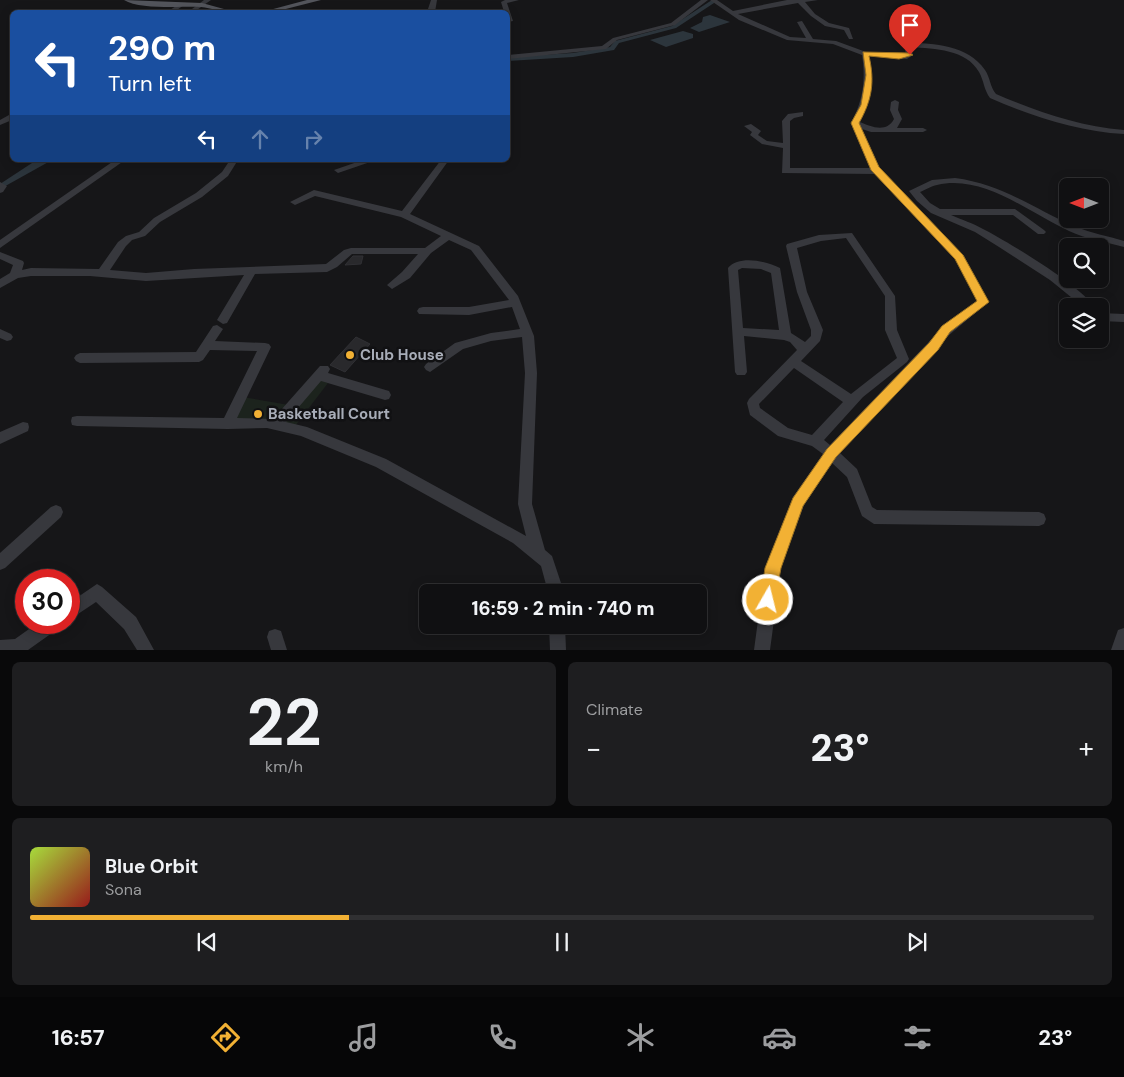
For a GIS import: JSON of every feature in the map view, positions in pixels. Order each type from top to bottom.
[{"type":"main road","points":[[128,0],[162,5],[205,3],[225,10]]},
{"type":"main road","points":[[274,10],[317,0]]},
{"type":"street","points":[[507,10],[504,2],[516,0]]},
{"type":"street","points":[[510,57],[604,48],[615,39],[673,24],[705,0]]},
{"type":"street","points":[[713,0],[732,13],[789,39],[834,42],[865,54],[907,57],[910,55],[908,45],[958,51],[968,56],[981,69],[989,92],[993,96],[1037,116],[1066,124],[1124,132]]},
{"type":"street","points":[[732,13],[759,6],[799,0],[814,0]]},
{"type":"street","points":[[799,0],[808,7],[812,14],[824,20],[827,25],[847,29],[851,38]]},
{"type":"street","points":[[194,10],[205,3]]},
{"type":"street","points":[[173,10],[181,5]]},
{"type":"street","points":[[800,22],[810,40]]},
{"type":"street","points":[[855,123],[865,105],[870,75],[865,54]]},
{"type":"street","points":[[887,130],[896,125],[898,119],[894,110],[895,102]]},
{"type":"street","points":[[800,114],[791,116],[786,121],[785,171],[878,171]]},
{"type":"street","points":[[855,123],[871,130],[923,130]]},
{"type":"street","points":[[762,650],[773,568],[798,502],[831,453],[933,346],[946,329],[963,314],[984,302],[960,258],[878,171],[855,123]]},
{"type":"street","points":[[748,126],[757,131],[754,134],[758,140],[768,144],[787,146]]},
{"type":"street","points":[[0,245],[118,162]]},
{"type":"street","points":[[103,272],[122,244],[129,238],[142,234],[157,220],[199,195],[225,174],[233,162]]},
{"type":"street","points":[[338,170],[365,162]]},
{"type":"street","points":[[404,215],[444,162]]},
{"type":"street","points":[[1078,298],[979,231],[922,203],[914,191],[936,183],[966,180],[986,185],[1074,230],[1124,244]]},
{"type":"street","points":[[295,202],[314,193],[404,215],[475,248],[513,296],[526,332],[531,373],[525,504],[539,555]]},
{"type":"street","points":[[937,212],[1015,212],[1042,232]]},
{"type":"street","points":[[815,441],[852,401],[903,358],[891,330],[890,296],[849,235],[819,238],[792,246],[802,292],[817,330],[816,338],[753,403],[754,411],[790,435],[815,441],[831,453],[852,473],[867,511],[874,517],[1039,519]]},
{"type":"street","points":[[392,285],[406,275],[427,250],[447,236]]},
{"type":"street","points":[[0,284],[15,275],[31,272],[103,272],[146,277],[194,273],[327,268],[333,267],[344,253],[351,250],[427,250]]},
{"type":"street","points":[[0,254],[19,263],[15,275]]},
{"type":"street","points":[[741,372],[733,268],[740,265],[767,267],[776,271],[786,336]]},
{"type":"street","points":[[80,358],[198,357],[251,272]]},
{"type":"street","points":[[423,311],[462,314],[492,309],[516,302]]},
{"type":"street","points":[[1109,317],[1124,318]]},
{"type":"street","points":[[430,368],[459,346],[491,337],[526,332]]},
{"type":"street","points":[[738,332],[786,336],[797,339],[803,350]]},
{"type":"street","points":[[207,345],[265,346],[228,424]]},
{"type":"street","points":[[792,361],[852,401]]},
{"type":"street","points":[[275,425],[321,372],[385,395]]},
{"type":"street","points":[[77,420],[275,425],[302,431],[381,463],[518,538],[546,561],[553,584]]},
{"type":"street","points":[[0,438],[23,427]]},
{"type":"street","points":[[0,563],[56,512]]},
{"type":"street","points":[[80,604],[97,592],[130,623],[146,650]]},
{"type":"street","points":[[0,648],[18,647],[36,634]]},
{"type":"street","points":[[557,634],[558,650]]},
{"type":"street","points":[[1119,650],[1124,636]]},
{"type":"shaded area","points":[[710,15],[730,22],[699,32],[690,28],[702,22],[703,17]]},
{"type":"shaded area","points":[[683,31],[693,34],[693,38],[666,47],[650,40]]},
{"type":"shaded area","points":[[316,379],[328,383],[295,426],[281,422]]},
{"type":"shaded area","name":"Basketball Court","points":[[243,397],[289,405],[275,423],[228,424]]},
{"type":"building","points":[[353,256],[363,256],[361,264],[345,265]]},
{"type":"building","name":"Club House","points":[[356,337],[370,344],[345,372],[330,365]]},
{"type":"waterway","points":[[510,59],[573,55],[612,49],[617,42],[674,27],[712,2]]},
{"type":"waterway","points":[[0,187],[43,162]]},
{"type":"place","name":"Club House","points":[[350,355]]},
{"type":"place","name":"Basketball Court","points":[[258,414]]},
{"type":"route","points":[[768,600],[773,568],[798,502],[831,453],[933,346],[946,329],[963,314],[984,302],[960,258],[875,168],[855,123],[865,105],[870,75],[865,54],[899,57],[910,55]]}]
